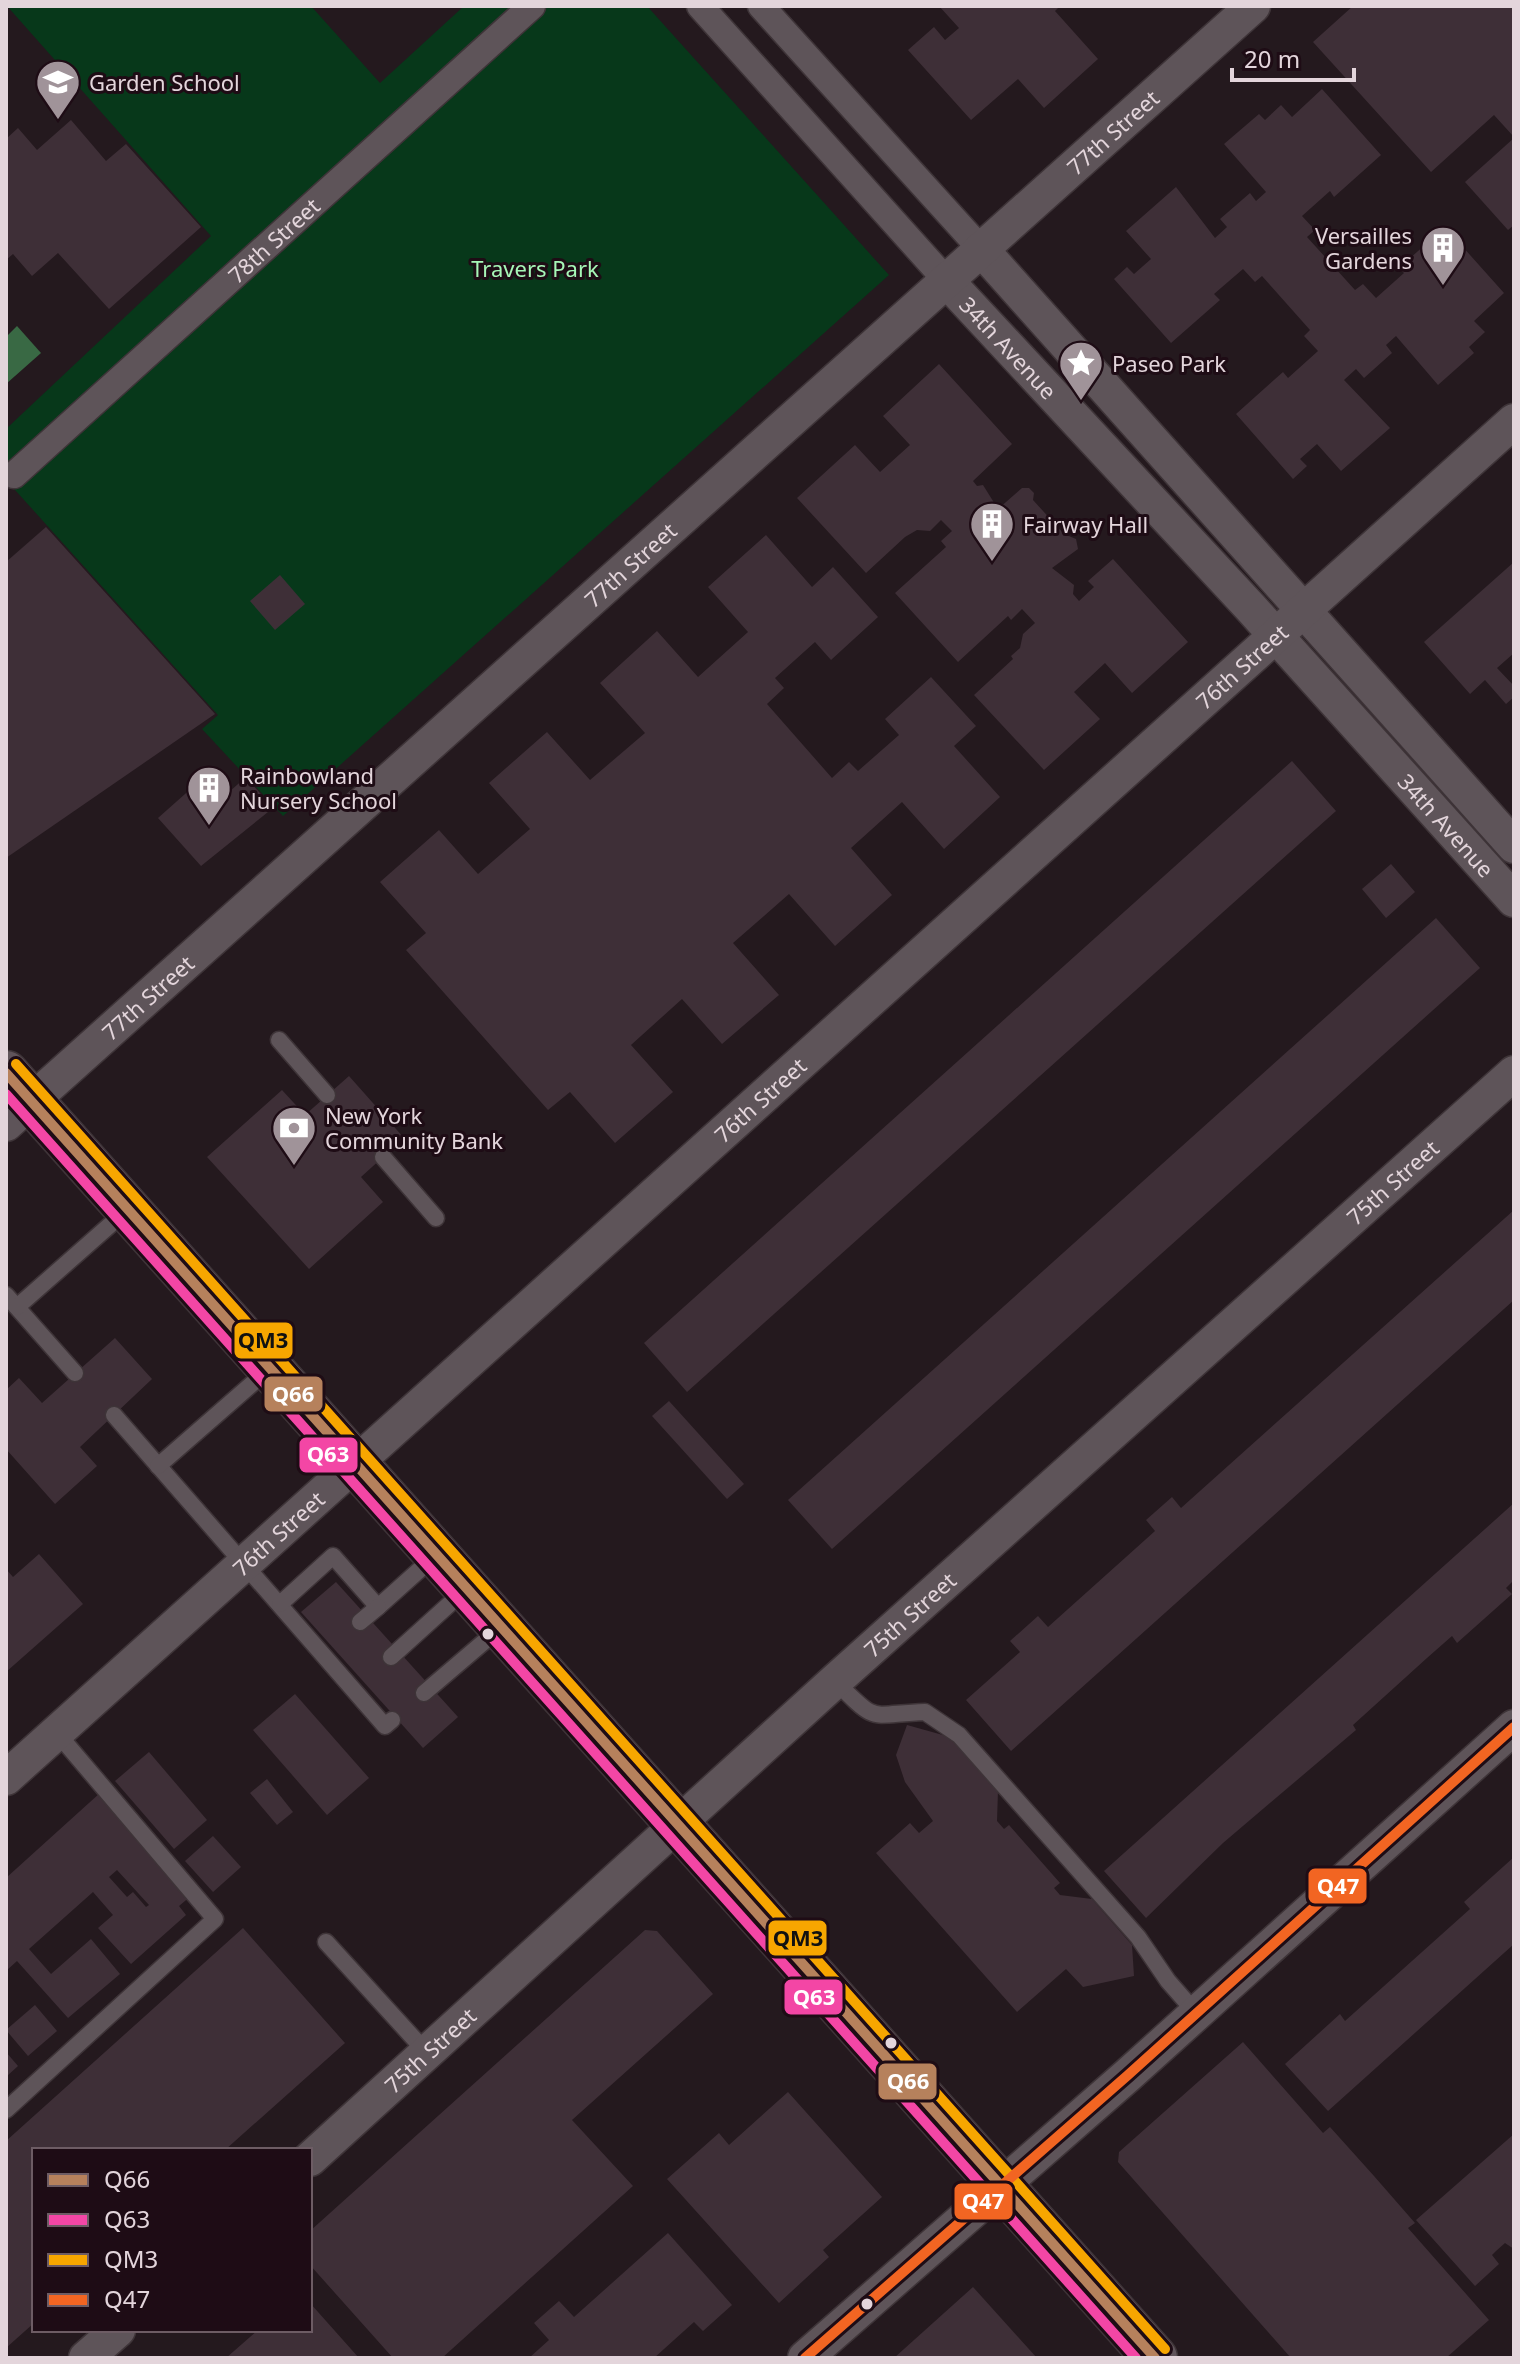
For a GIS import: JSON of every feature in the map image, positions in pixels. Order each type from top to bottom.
[{"type":"main road","points":[[14,1099],[128,1209],[1155,2358]]},
{"type":"street","name":"78th Street","points":[[14,475],[532,6]]},
{"type":"street","name":"34th Avenue","points":[[700,6],[946,280],[1276,635],[1514,900]]},
{"type":"street","name":"34th Avenue","points":[[761,6],[1514,846]]},
{"type":"street","name":"77th Street","points":[[14,1099],[1253,6]]},
{"type":"street","name":"76th Street","points":[[6,1778],[1514,421]]},
{"type":"street","name":"75th Street","points":[[312,2157],[835,1681],[1514,1073]]},
{"type":"street","points":[[805,2358],[1514,1727]]},
{"type":"street","points":[[86,2358],[116,2332]]},
{"type":"lane","points":[[279,1040],[327,1095]]},
{"type":"lane","points":[[383,1157],[436,1218]]},
{"type":"lane","points":[[75,1373],[11,1301],[128,1209]]},
{"type":"lane","points":[[158,1466],[270,1368]]},
{"type":"lane","points":[[114,1415],[280,1604],[327,1652],[385,1726],[392,1720]]},
{"type":"lane","points":[[360,1622],[436,1555]]},
{"type":"lane","points":[[280,1604],[333,1556],[378,1607]]},
{"type":"lane","points":[[391,1657],[466,1589]]},
{"type":"lane","points":[[424,1693],[501,1627]]},
{"type":"lane","points":[[835,1681],[868,1714],[885,1717],[925,1712],[959,1735],[1138,1937],[1168,1981],[1196,2013]]},
{"type":"lane","points":[[6,2110],[215,1919],[57,1733]]},
{"type":"lane","points":[[326,1942],[428,2054]]},
{"type":"green space","name":"Travers Park","points":[[7,6],[311,6],[380,83],[464,6],[647,6],[889,275],[283,816],[202,729],[218,715],[6,480],[6,429],[211,236]]},
{"type":"shaded area","points":[[17,326],[41,353],[6,384],[6,337]]},
{"type":"building","points":[[939,6],[1060,6],[1055,11],[1098,59],[1044,108],[1018,79],[971,120],[908,50],[934,27],[945,40],[959,28]]},
{"type":"building","points":[[1353,6],[1514,6],[1514,137],[1494,115],[1431,172],[1313,42]]},
{"type":"building","name":"Versailles Gardens","points":[[1322,89],[1381,155],[1334,197],[1330,191],[1302,216],[1315,230],[1307,237],[1355,290],[1363,284],[1376,298],[1404,273],[1399,268],[1445,227],[1504,293],[1474,321],[1485,332],[1469,347],[1474,353],[1438,385],[1396,336],[1386,345],[1392,353],[1364,378],[1356,369],[1344,380],[1390,428],[1341,471],[1317,444],[1300,459],[1307,466],[1293,479],[1236,414],[1283,372],[1288,378],[1318,351],[1304,336],[1310,330],[1262,276],[1255,282],[1243,269],[1214,294],[1220,300],[1171,343],[1114,279],[1127,267],[1134,274],[1151,259],[1126,231],[1176,187],[1215,238],[1227,227],[1220,219],[1250,193],[1256,201],[1266,192],[1224,144],[1259,114],[1265,120],[1281,105],[1292,117]]},
{"type":"building","points":[[71,120],[106,161],[126,144],[201,227],[109,309],[58,253],[32,276],[13,254],[6,260],[6,139],[18,128],[37,150]]},
{"type":"building","points":[[1514,138],[1514,225],[1508,230],[1465,182]]},
{"type":"building","name":"Fairway Hall","points":[[939,364],[1012,444],[973,481],[977,486],[983,485],[998,509],[1022,488],[1029,488],[1034,493],[1033,500],[1064,534],[1076,539],[1078,549],[1052,568],[1074,585],[1073,594],[1079,601],[1094,587],[1088,581],[1113,559],[1188,642],[1132,693],[1105,663],[1074,692],[1100,719],[1044,770],[974,695],[1013,659],[1011,656],[1020,648],[1023,634],[1035,623],[1022,609],[1011,620],[1008,616],[958,662],[895,593],[946,547],[941,541],[952,531],[941,520],[930,531],[917,530],[866,573],[797,498],[855,445],[880,472],[910,445],[883,416]]},
{"type":"building","points":[[46,527],[215,714],[6,858],[6,562]]},
{"type":"building","points":[[766,535],[812,587],[833,567],[878,617],[831,660],[815,642],[775,678],[784,688],[767,704],[832,778],[849,762],[858,771],[899,735],[885,719],[931,677],[976,726],[954,746],[1000,797],[944,849],[902,802],[851,848],[892,895],[835,946],[789,894],[733,943],[779,995],[722,1044],[682,999],[631,1045],[673,1092],[615,1143],[570,1092],[548,1110],[406,950],[426,933],[380,882],[439,830],[478,874],[530,829],[489,783],[547,732],[590,780],[645,733],[600,683],[657,631],[698,677],[748,632],[708,587]]},
{"type":"building","points":[[1514,562],[1514,653],[1497,668],[1514,686],[1514,697],[1506,704],[1485,680],[1470,694],[1424,642]]},
{"type":"building","points":[[280,575],[305,604],[275,630],[250,601]]},
{"type":"building","points":[[1292,761],[1336,811],[687,1392],[644,1343]]},
{"type":"building","name":"Rainbowland Nursery School","points":[[246,777],[273,808],[201,866],[158,818],[194,786],[212,807]]},
{"type":"building","points":[[1391,864],[1415,892],[1386,918],[1362,889]]},
{"type":"building","points":[[1436,918],[1480,968],[832,1549],[788,1500]]},
{"type":"building","name":"New York Community Bank","points":[[349,1076],[404,1138],[361,1177],[383,1202],[309,1269],[207,1157],[282,1090],[305,1115]]},
{"type":"building","points":[[1514,1210],[1514,1300],[1011,1751],[966,1700],[1020,1652],[1010,1641],[1038,1616],[1048,1627],[1155,1531],[1146,1520],[1172,1497],[1181,1508]]},
{"type":"building","points":[[115,1338],[152,1379],[80,1447],[97,1466],[55,1504],[6,1449],[6,1390],[19,1378],[42,1403]]},
{"type":"building","points":[[669,1401],[744,1484],[727,1499],[652,1416]]},
{"type":"building","points":[[1514,1503],[1514,1580],[1506,1588],[1512,1594],[1457,1643],[1452,1636],[1427,1658],[1353,1725],[1356,1730],[1223,1843],[1146,1918],[1104,1871]]},
{"type":"building","points":[[39,1554],[83,1604],[6,1672],[6,1569],[13,1577]]},
{"type":"building","points":[[336,1582],[458,1717],[423,1748],[301,1612]]},
{"type":"building","points":[[295,1694],[369,1778],[327,1815],[253,1730]]},
{"type":"building","points":[[907,1725],[950,1737],[998,1791],[997,1821],[1004,1829],[1009,1825],[1060,1883],[1054,1888],[1060,1895],[1092,1899],[1132,1945],[1134,1976],[1083,1987],[1066,1969],[1017,2012],[876,1853],[910,1823],[919,1833],[933,1821],[905,1782],[896,1755]]},
{"type":"building","points":[[149,1752],[207,1820],[174,1849],[115,1781]]},
{"type":"building","points":[[267,1779],[293,1812],[277,1825],[250,1793]]},
{"type":"building","points":[[100,1793],[192,1895],[179,1906],[186,1915],[131,1964],[98,1928],[113,1915],[93,1892],[29,1949],[51,1974],[91,1939],[120,1974],[68,2018],[17,1961],[6,1971],[6,1878]],"holes":[[[117,1870],[149,1905],[146,1907],[133,1892],[127,1897],[109,1877]]]},
{"type":"building","points":[[213,1836],[241,1867],[213,1892],[185,1861]]},
{"type":"building","points":[[1514,1857],[1514,1944],[1328,2111],[1285,2064],[1340,2014],[1345,2021],[1470,1909],[1464,1902]]},
{"type":"building","points":[[243,1928],[345,2043],[227,2148],[32,2148],[32,2325],[6,2348],[6,2141]]},
{"type":"building","points":[[645,1930],[657,1931],[713,1994],[572,2120],[633,2186],[442,2358],[393,2358],[312,2267],[312,2229]]},
{"type":"building","points":[[35,2005],[57,2031],[28,2056],[6,2030]]},
{"type":"building","points":[[1243,2042],[1323,2133],[1330,2127],[1374,2176],[1415,2223],[1408,2228],[1489,2320],[1446,2358],[1291,2358],[1118,2162],[1119,2152]]},
{"type":"building","points":[[6,2052],[18,2066],[6,2077]]},
{"type":"building","points":[[788,2092],[882,2197],[823,2250],[829,2257],[779,2303],[667,2179],[719,2133],[729,2145]]},
{"type":"building","points":[[1514,2134],[1514,2249],[1505,2243],[1496,2251],[1492,2255],[1499,2264],[1475,2286],[1416,2220]]},
{"type":"building","points":[[668,2233],[732,2305],[703,2331],[694,2322],[654,2358],[529,2358],[549,2340],[534,2323],[559,2301],[574,2317]]},
{"type":"building","points":[[973,2287],[1037,2358],[894,2358]]},
{"type":"building","points":[[312,2305],[359,2358],[226,2358],[256,2332],[312,2332]]},
{"type":"transit line","name":"QM3","points":[[16,1064],[1165,2349]]},
{"type":"transit line","name":"Q66","points":[[6,1073],[1155,2358]]},
{"type":"transit line","name":"Q63","points":[[6,1094],[1136,2358]]},
{"type":"transit line","name":"Q47","points":[[805,2358],[1128,2075],[1514,1727]]},
{"type":"place","name":"Garden School","points":[[58,121]]},
{"type":"place","name":"Versailles Gardens","points":[[1443,287]]},
{"type":"place","name":"Paseo Park","points":[[1081,402]]},
{"type":"place","name":"Fairway Hall","points":[[992,563]]},
{"type":"place","name":"Rainbowland Nursery School","points":[[209,827]]},
{"type":"place","name":"New York Community Bank","points":[[294,1167]]}]
